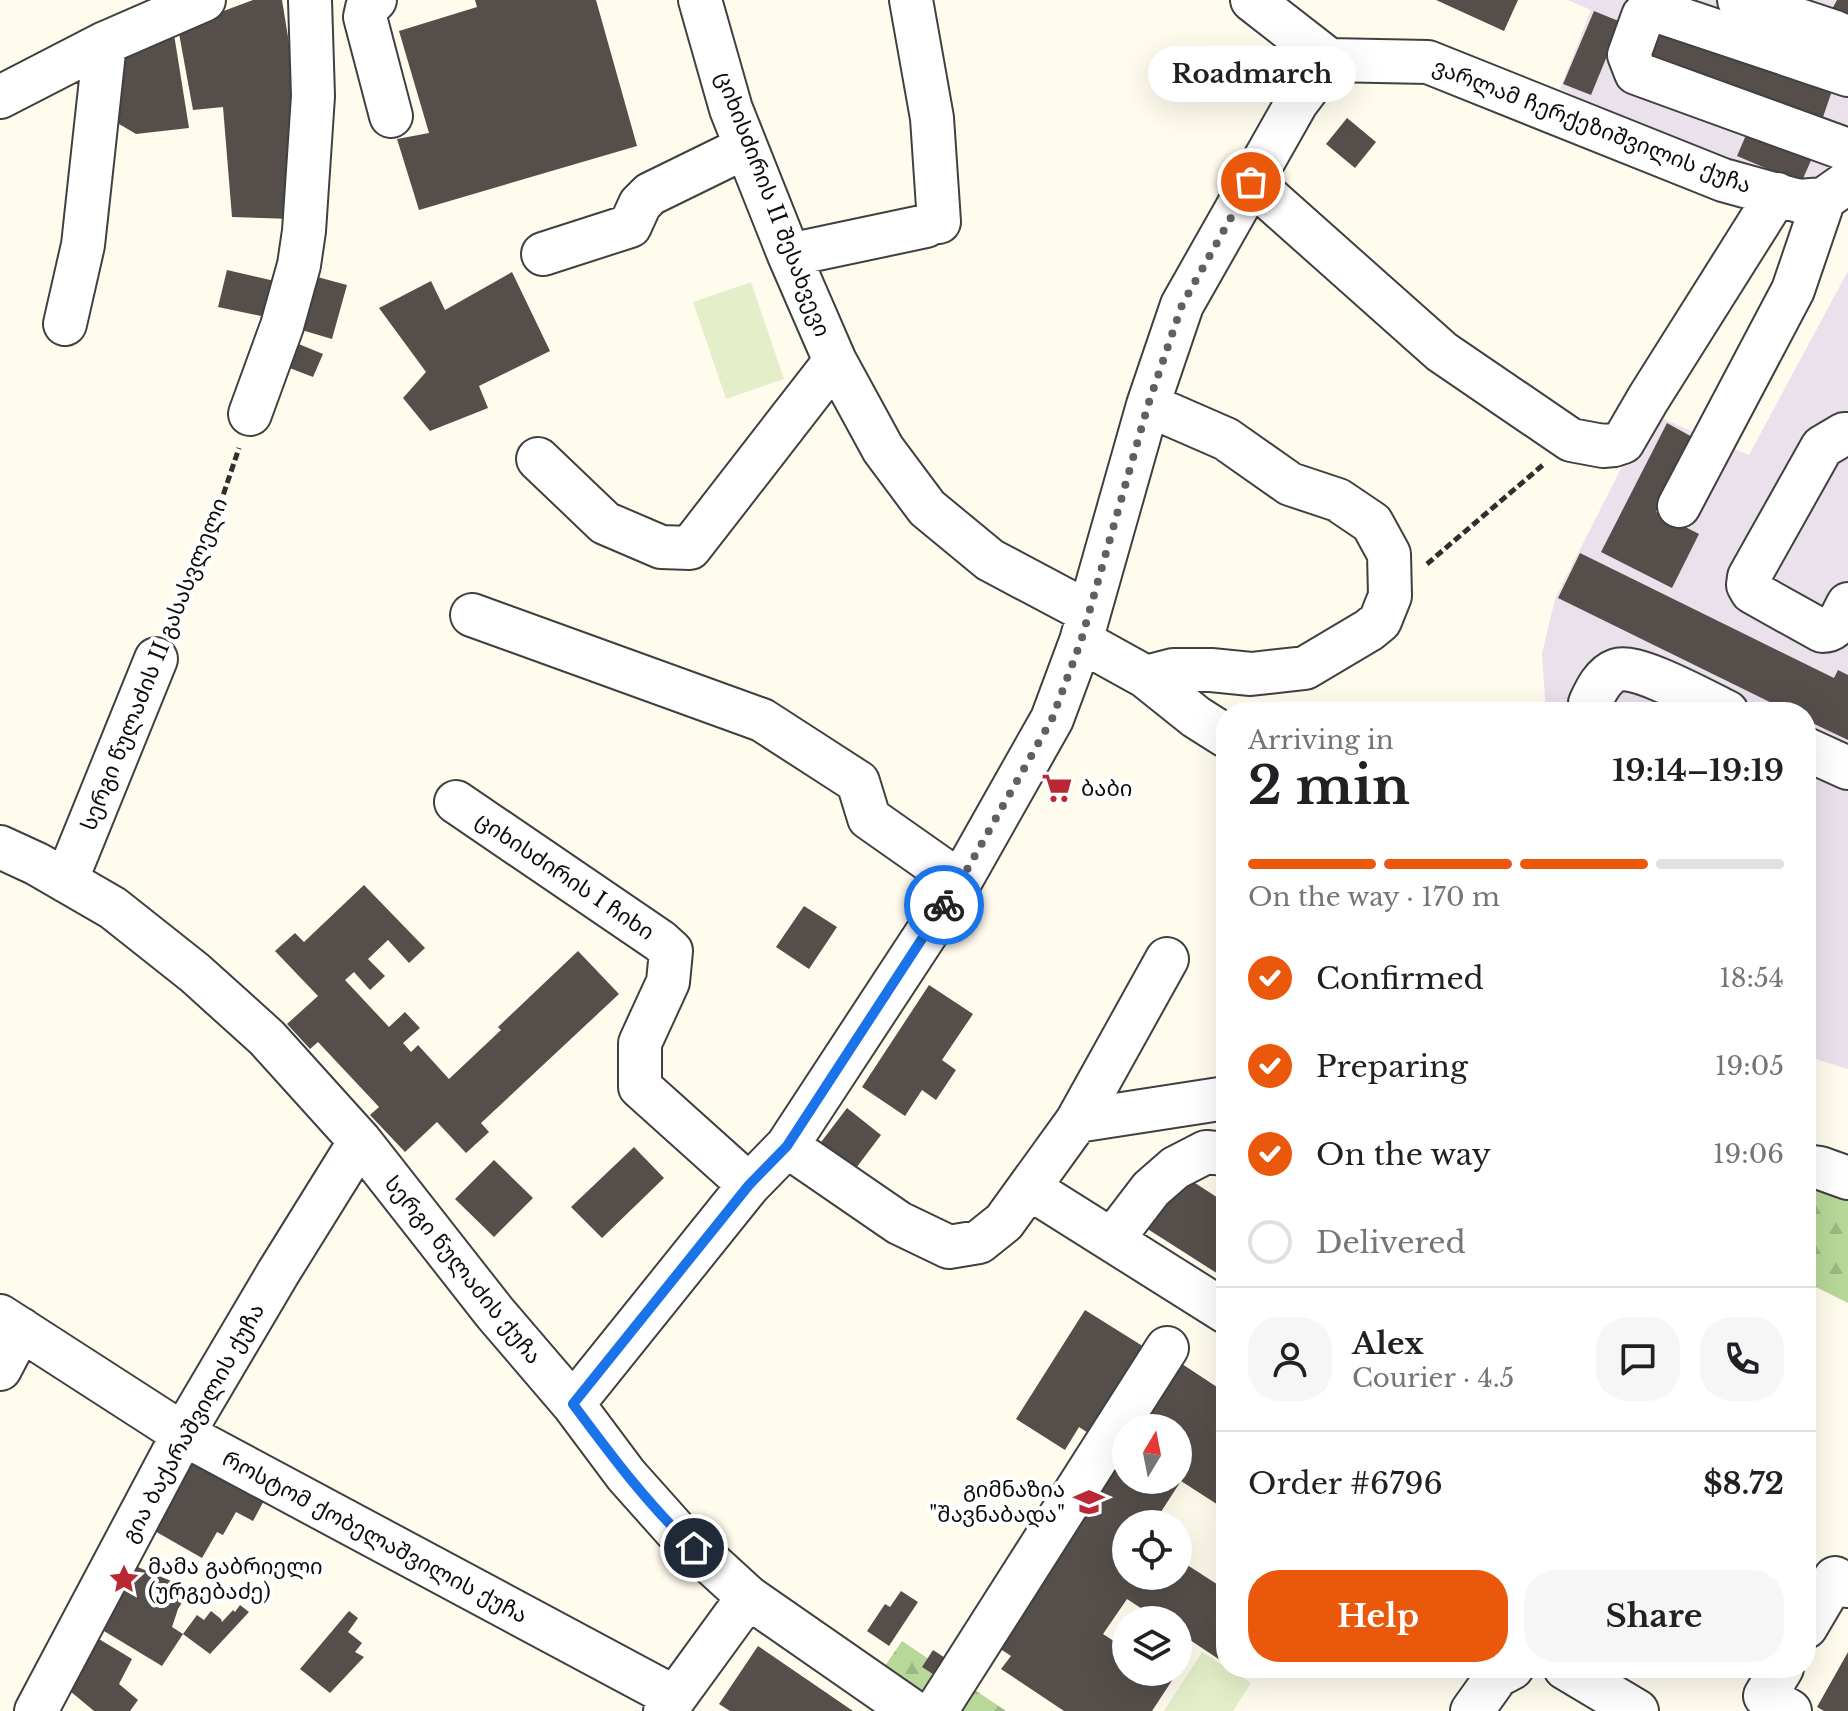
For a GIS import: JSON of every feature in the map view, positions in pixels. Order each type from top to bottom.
[{"type":"street","points":[[0,97],[105,43],[204,0]]},
{"type":"street","points":[[245,430],[282,326],[299,265],[313,96],[310,0]]},
{"type":"street","points":[[375,0],[367,8],[365,17],[391,116]]},
{"type":"street","name":"ციხისძირის II შესახვევი","points":[[700,0],[731,109],[789,255],[835,361],[883,449],[927,508],[990,560],[1084,626],[1216,730]]},
{"type":"street","points":[[789,255],[932,224],[932,118],[911,0]]},
{"type":"street","points":[[573,1404],[749,1185],[787,1146],[960,882],[1052,719],[1084,626],[1148,405],[1182,305],[1297,102],[1329,60],[1252,0]]},
{"type":"street","points":[[1739,0],[1848,38]]},
{"type":"street","points":[[1848,75],[1660,12],[1643,16],[1629,55],[1636,73],[1848,150]]},
{"type":"street","points":[[65,324],[83,245],[105,43]]},
{"type":"street","name":"ვარლამ ჩერქეზიშვილის ქუჩა","points":[[1329,60],[1428,62],[1723,180],[1799,201],[1836,190]]},
{"type":"street","points":[[543,254],[630,226],[640,204],[650,194],[746,147]]},
{"type":"street","points":[[1251,182],[1442,352],[1571,440],[1603,446],[1623,442],[1777,194]]},
{"type":"street","points":[[1679,506],[1793,290],[1836,190]]},
{"type":"street","name":"ციხისძირის II შესახვევი","points":[[538,459],[605,523],[661,547],[690,548],[835,361]]},
{"type":"street","points":[[1146,677],[1173,670],[1251,674],[1305,668],[1380,621],[1390,596],[1389,554],[1372,523],[1338,500],[1290,484],[1226,439],[1148,405]]},
{"type":"street","points":[[1848,434],[1822,447],[1749,577],[1748,585],[1752,592],[1822,631],[1835,628],[1848,604]]},
{"type":"street","points":[[472,615],[762,720],[858,782],[869,818],[960,882]]},
{"type":"street","name":"სერგი წულაძის II გასასვლელი","points":[[66,881],[156,659]]},
{"type":"street","points":[[1590,702],[1600,682],[1618,670],[1638,670],[1706,702]]},
{"type":"street","points":[[1816,754],[1848,768]]},
{"type":"street","name":"ციხისძირის I ჩიხი","points":[[456,802],[671,951],[668,982],[640,1043],[640,1087],[749,1185]]},
{"type":"street","name":"სერგი წულაძის ქუჩა","points":[[0,847],[37,864],[113,908],[195,973],[267,1038],[360,1141],[495,1313],[573,1404],[626,1475],[676,1531],[748,1597],[912,1711]]},
{"type":"street","points":[[787,1146],[899,1223],[949,1247],[979,1242],[1004,1222],[1077,1121],[1167,959]]},
{"type":"street","points":[[1077,1121],[1216,1100]]},
{"type":"street","name":"გია ბაქარაშვილის ქუჩა","points":[[36,1711],[183,1434],[360,1141]]},
{"type":"street","points":[[1112,1240],[1151,1189],[1175,1168],[1206,1152],[1216,1153]]},
{"type":"street","points":[[1816,1167],[1848,1178]]},
{"type":"street","points":[[1029,1188],[1216,1306]]},
{"type":"street","points":[[0,1369],[10,1323]]},
{"type":"street","name":"როსტომ ქობელაშვილის ქუჩა","points":[[10,1323],[183,1434],[670,1704]]},
{"type":"street","points":[[936,1711],[1167,1348]]},
{"type":"street","points":[[1816,1610],[1835,1578],[1848,1586]]},
{"type":"street","points":[[670,1704],[748,1597]]},
{"type":"street","points":[[1472,1711],[1496,1678]]},
{"type":"street","points":[[1582,1678],[1637,1711]]},
{"type":"path","name":"სერგი წულაძის II გასასვლელი","points":[[156,659],[206,546],[245,430]]},
{"type":"path","points":[[1390,596],[1571,440]]},
{"type":"shaded area","points":[[1568,0],[1848,0],[1848,122],[1830,172],[1785,194],[1560,89],[1591,10]]},
{"type":"shaded area","points":[[1848,271],[1848,1069],[1816,1059],[1816,702],[1545,702],[1542,654],[1555,599],[1649,413],[1749,455]]},
{"type":"green space","points":[[751,282],[784,379],[726,399],[693,302]]},
{"type":"green space","points":[[1816,1187],[1848,1195],[1848,1303],[1816,1287]]},
{"type":"green space","points":[[902,1641],[1006,1711],[953,1711],[885,1666]]},
{"type":"green space","points":[[1202,1652],[1216,1661],[1216,1678],[1243,1678],[1251,1683],[1233,1711],[1164,1711],[1180,1686],[1192,1686],[1192,1668]]},
{"type":"building","points":[[253,0],[282,0],[298,98],[292,219],[232,217],[223,107],[193,110],[178,28]]},
{"type":"building","points":[[475,0],[596,0],[637,146],[419,210],[397,139],[429,133],[399,31],[477,7]]},
{"type":"building","points":[[1436,0],[1518,0],[1504,31]]},
{"type":"building","points":[[1837,0],[1848,0],[1848,19],[1831,11]]},
{"type":"building","points":[[1594,11],[1621,22],[1591,95],[1563,84]]},
{"type":"building","points":[[173,28],[189,128],[136,134],[109,118],[116,48]]},
{"type":"building","points":[[1661,29],[1833,88],[1823,117],[1651,58]]},
{"type":"building","points":[[1347,118],[1376,142],[1355,168],[1326,144]]},
{"type":"building","points":[[1749,128],[1813,156],[1801,183],[1737,156]]},
{"type":"building","points":[[227,270],[279,282],[271,318],[218,307]]},
{"type":"building","points":[[512,272],[550,351],[479,386],[488,408],[430,431],[403,398],[426,372],[379,308],[431,281],[445,310]]},
{"type":"building","points":[[310,275],[347,285],[332,339],[295,328]]},
{"type":"building","points":[[284,338],[323,354],[313,377],[274,362]]},
{"type":"building","points":[[1667,423],[1694,438],[1656,512],[1699,534],[1672,588],[1601,552]]},
{"type":"building","points":[[1580,553],[1834,678],[1838,670],[1848,675],[1848,740],[1816,725],[1816,702],[1770,702],[1558,598]]},
{"type":"building","points":[[364,885],[425,948],[409,963],[388,940],[368,959],[385,976],[370,990],[354,972],[345,980],[389,1027],[405,1012],[420,1028],[403,1043],[411,1052],[418,1045],[449,1079],[578,951],[619,994],[481,1123],[489,1132],[466,1153],[437,1122],[405,1152],[370,1115],[379,1107],[318,1042],[310,1049],[287,1024],[318,996],[275,951],[295,933],[304,942]]},
{"type":"building","points":[[804,906],[837,927],[809,969],[776,947]]},
{"type":"building","points":[[929,985],[973,1014],[942,1060],[956,1070],[936,1100],[922,1090],[905,1116],[862,1087]]},
{"type":"building","points":[[847,1108],[881,1135],[850,1176],[815,1150]]},
{"type":"building","points":[[634,1147],[664,1178],[602,1238],[571,1207]]},
{"type":"building","points":[[494,1160],[533,1198],[494,1237],[455,1199]]},
{"type":"building","points":[[1181,1174],[1216,1197],[1216,1273],[1146,1228]]},
{"type":"building","points":[[1085,1310],[1157,1355],[1120,1414],[1112,1414],[1112,1426],[1102,1442],[1079,1427],[1065,1450],[1016,1419]]},
{"type":"building","points":[[1173,1358],[1216,1386],[1216,1504],[1192,1488],[1192,1414],[1136,1414]]},
{"type":"building","points":[[1112,1451],[1112,1494],[1173,1494],[1162,1510],[1112,1510],[1112,1590],[1192,1590],[1192,1568],[1216,1584],[1216,1657],[1192,1641],[1192,1606],[1138,1606],[1127,1599],[1122,1606],[1112,1606],[1112,1621],[1103,1634],[1112,1640],[1112,1686],[1168,1686],[1152,1711],[1064,1711],[1001,1669],[1011,1656],[987,1640]]},
{"type":"building","points":[[193,1456],[267,1495],[253,1521],[236,1512],[223,1535],[217,1532],[202,1558],[153,1530]]},
{"type":"building","points":[[133,1565],[190,1589],[172,1627],[183,1634],[162,1666],[99,1628]]},
{"type":"building","points":[[901,1591],[918,1602],[889,1646],[867,1631],[885,1604],[890,1607]]},
{"type":"building","points":[[240,1605],[249,1612],[210,1654],[183,1634],[197,1615],[204,1620],[211,1611],[222,1622]]},
{"type":"building","points":[[349,1611],[358,1618],[348,1632],[362,1643],[355,1652],[364,1657],[330,1693],[300,1669]]},
{"type":"building","points":[[94,1636],[132,1659],[119,1684],[138,1700],[130,1711],[94,1711],[64,1686]]},
{"type":"building","points":[[758,1646],[853,1711],[730,1711],[719,1704]]},
{"type":"building","points":[[933,1650],[950,1661],[939,1678],[922,1667]]},
{"type":"building","points":[[1848,1652],[1848,1711],[1824,1711],[1817,1707]]},
{"type":"way so far","points":[[944,905],[1052,719],[1081,641],[1148,405],[1182,305],[1251,182]]},
{"type":"place","name":"Roadmarch","points":[[1251,182]]},
{"type":"place","name":"ბაბი","points":[[1057,788]]},
{"type":"place","name":"გიმნაზია \"შავნაბადა\"","points":[[1089,1502]]},
{"type":"place","name":"მამა გაბრიელი (ურგებაძე)","points":[[124,1579]]},
{"type":"route","points":[[694,1548],[626,1475],[573,1404],[749,1185],[787,1146],[944,905]]}]
